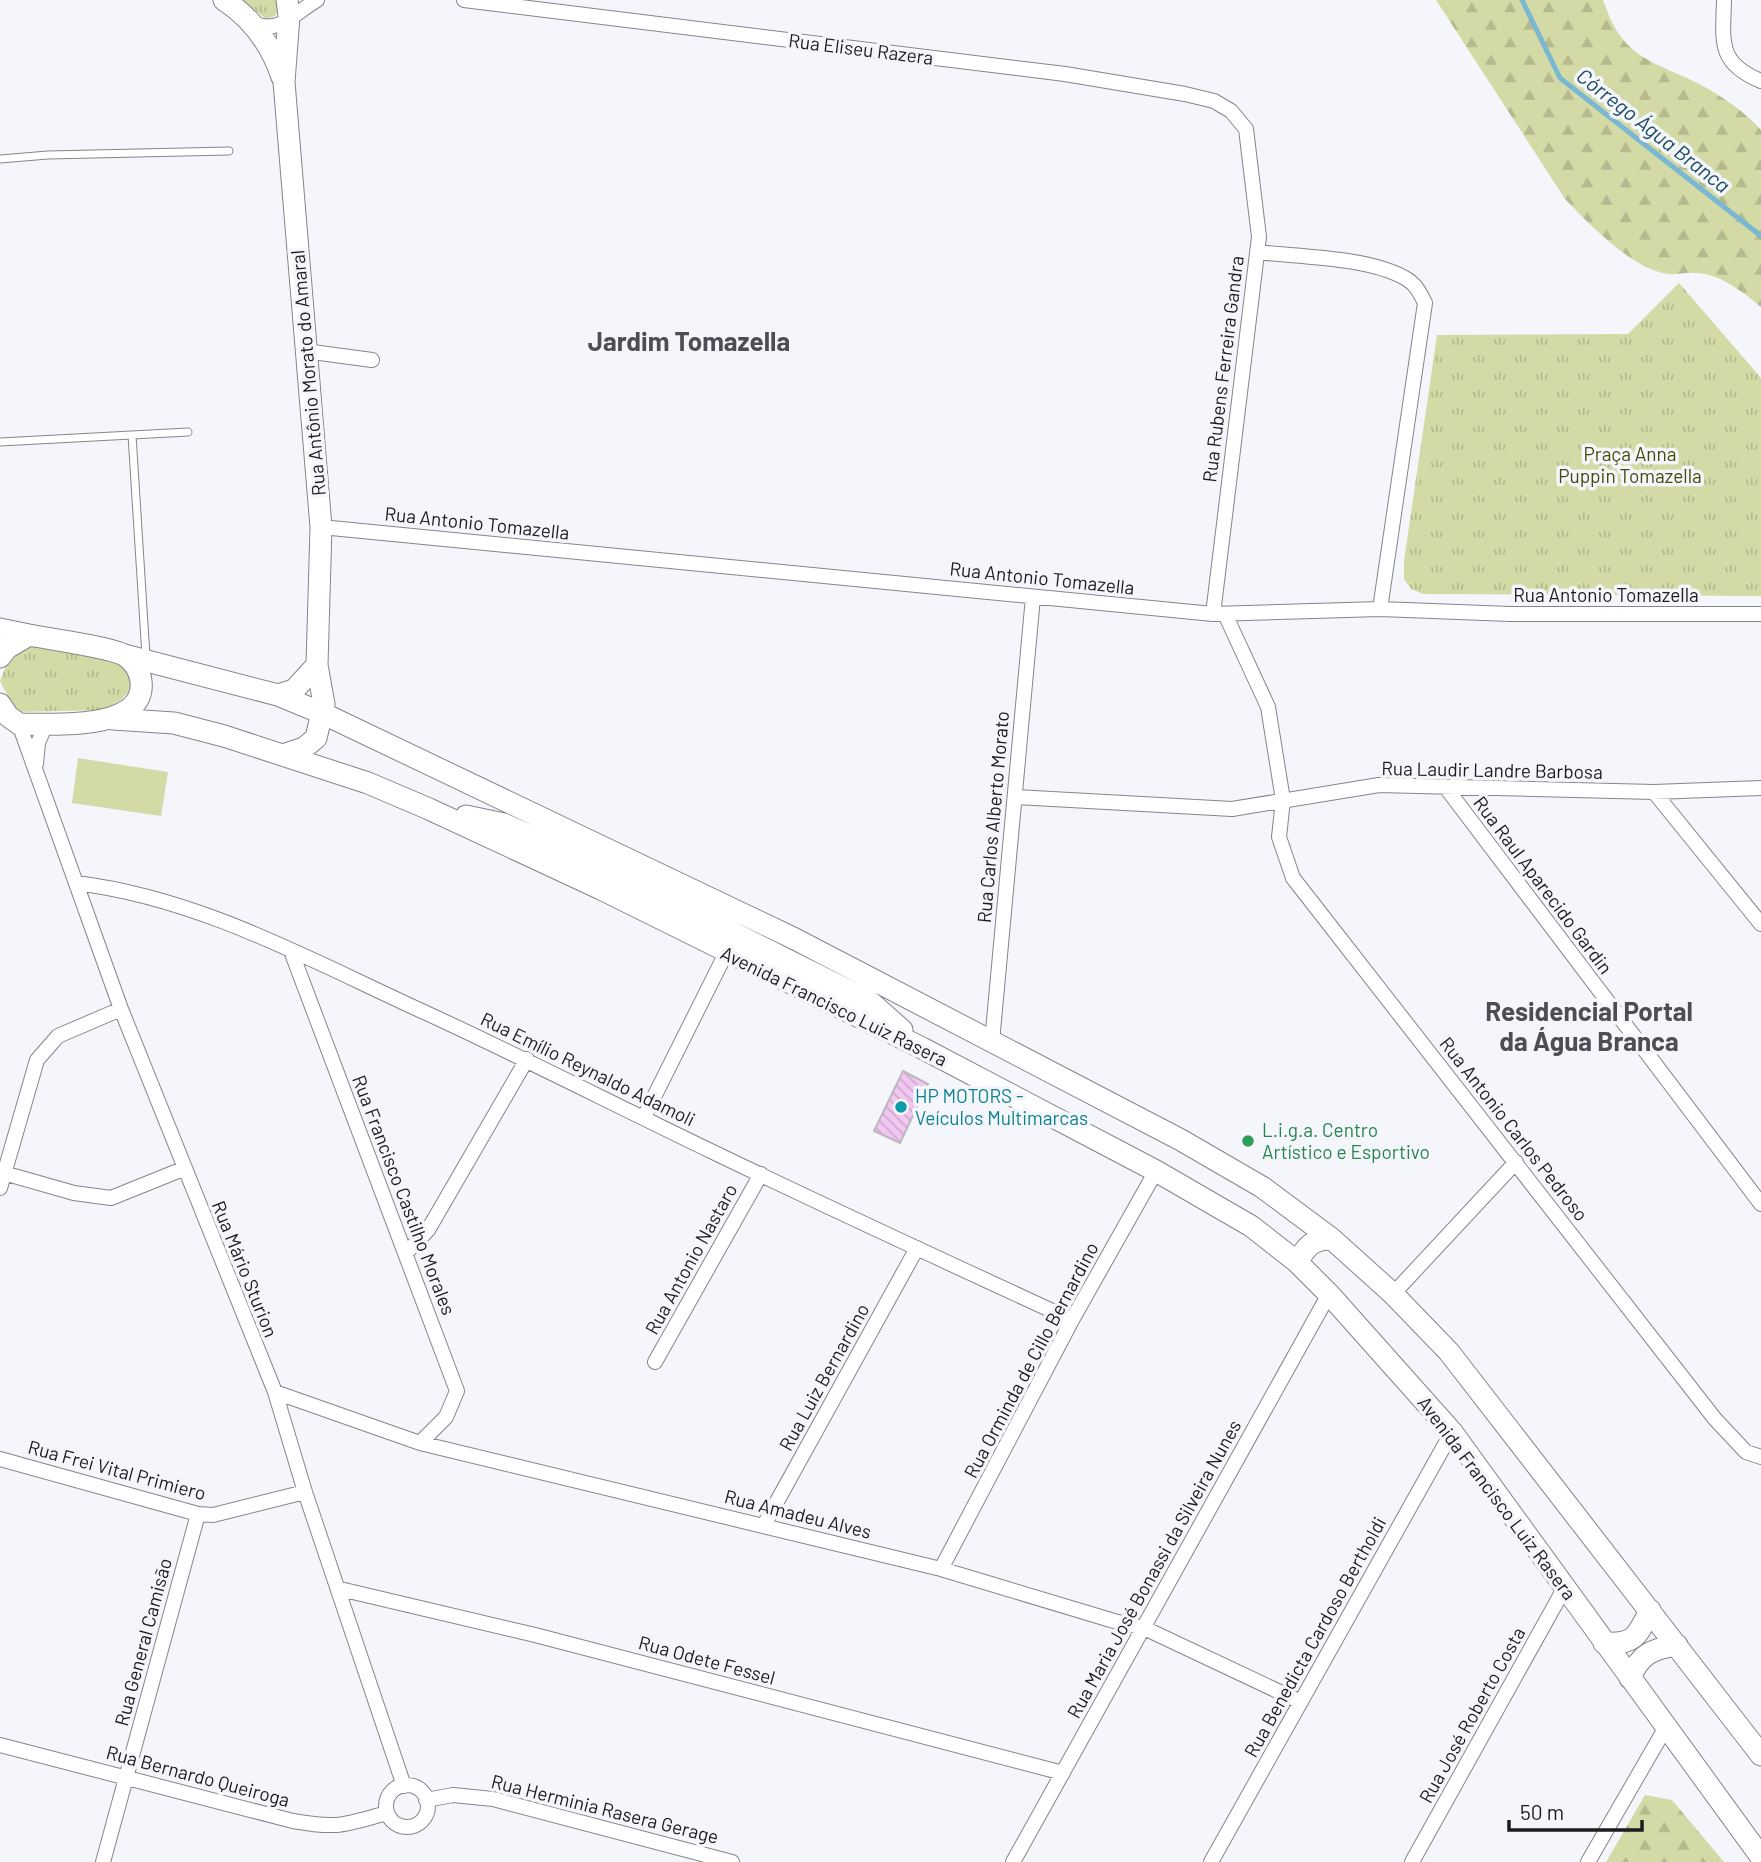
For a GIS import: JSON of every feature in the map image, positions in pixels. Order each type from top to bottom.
[{"type":"street","points":[[223,0],[253,23],[273,29],[288,8],[317,0]]},
{"type":"street","name":"Rua Eliseu Razera","points":[[464,0],[1065,74],[1214,102],[1231,111],[1246,129]]},
{"type":"street","points":[[1724,0],[1723,48],[1740,72],[1761,81]]},
{"type":"street","name":"Rua Antônio Morato do Amaral","points":[[288,8],[284,82],[321,527],[317,665],[324,714]]},
{"type":"street","name":"Rua Antônio Morato do Amaral","points":[[253,23],[271,50],[284,82]]},
{"type":"street","name":"Rua Rubens Ferreira Gandra","points":[[1219,614],[1259,237],[1246,129]]},
{"type":"street","points":[[1257,252],[1362,265],[1388,271],[1418,288],[1425,303],[1380,609]]},
{"type":"street","points":[[305,351],[372,360]]},
{"type":"street","name":"Rua Antonio Tomazella","points":[[321,527],[1219,614],[1380,609],[1510,614],[1761,614]]},
{"type":"street","name":"Rua Carlos Alberto Morato","points":[[992,1042],[1034,597]]},
{"type":"street","name":"Rua Antonio Carlos Pedroso","points":[[1219,614],[1268,707],[1283,800],[1279,837],[1293,878],[1715,1419],[1746,1452],[1761,1457]]},
{"type":"street","name":"Avenida Francisco Luiz Rasera","points":[[0,628],[16,640],[146,660],[278,695],[324,714],[795,939],[1181,1140],[1262,1186],[1332,1239],[1393,1294],[1449,1352],[1761,1755]]},
{"type":"street","points":[[0,657],[16,640]]},
{"type":"street","points":[[113,719],[134,701],[142,683],[139,669],[124,655]]},
{"type":"street","points":[[278,695],[294,690],[317,665]]},
{"type":"street","points":[[286,754],[304,748],[316,738],[324,714]]},
{"type":"street","name":"Avenida Francisco Luiz Rasera","points":[[8,718],[46,724],[113,719],[174,723],[286,754],[429,808],[601,889],[922,1048],[1156,1171],[1251,1226],[1297,1262],[1329,1294],[1452,1432],[1761,1857]]},
{"type":"street","name":"Rua Mário Sturion","points":[[8,718],[36,772],[121,1009],[183,1169],[275,1392],[305,1492],[340,1589],[404,1786]]},
{"type":"street","name":"Rua Mário Sturion","points":[[36,772],[38,743],[46,724]]},
{"type":"street","name":"Rua Laudir Landre Barbosa","points":[[1015,797],[1232,809],[1379,785],[1438,785],[1447,789],[1654,792],[1761,788]]},
{"type":"street","name":"Rua Raul Aparecido Gardin","points":[[1447,789],[1761,1204]]},
{"type":"street","points":[[1654,792],[1761,924]]},
{"type":"street","points":[[429,808],[504,824],[610,871],[869,1001],[922,1048]]},
{"type":"street","name":"Rua Emílio Reynaldo Adamoli","points":[[76,883],[125,889],[177,903],[291,951],[527,1059],[761,1174],[1072,1320]]},
{"type":"street","name":"Rua Francisco Castilho Morales","points":[[291,951],[457,1391],[446,1416],[420,1443]]},
{"type":"street","points":[[644,1117],[726,953]]},
{"type":"street","points":[[0,1188],[2,1173],[37,1060],[58,1036],[121,1009]]},
{"type":"street","points":[[406,1253],[428,1230],[527,1059]]},
{"type":"street","points":[[1393,1294],[1516,1162]]},
{"type":"street","points":[[2,1173],[74,1193],[111,1198],[183,1169]]},
{"type":"street","name":"Rua Orminda de Cillo Bernardino","points":[[941,1569],[1072,1320],[1156,1171]]},
{"type":"street","name":"Rua Antonio Nastaro","points":[[655,1362],[761,1174]]},
{"type":"street","points":[[1251,1226],[1261,1204],[1262,1186]]},
{"type":"street","points":[[1297,1262],[1307,1246],[1317,1239],[1332,1239]]},
{"type":"street","name":"Rua Luiz Bernardino","points":[[764,1525],[917,1248]]},
{"type":"street","name":"Rua Maria José Bonassi da Silveira Nunes","points":[[1013,1862],[1329,1294]]},
{"type":"street","name":"Rua Amadeu Alves","points":[[275,1392],[420,1443],[941,1569],[1144,1628],[1301,1702]]},
{"type":"street","name":"Rua Benedicta Cardoso Bertholdi","points":[[1211,1862],[1452,1432]]},
{"type":"street","name":"Rua Frei Vital Primiero","points":[[0,1458],[198,1514],[213,1515],[305,1492]]},
{"type":"street","name":"Rua General Camisão","points":[[103,1862],[198,1514]]},
{"type":"street","name":"Rua José Roberto Costa","points":[[1412,1862],[1565,1587]]},
{"type":"street","name":"Rua Odete Fessel","points":[[340,1589],[535,1634],[1063,1773]]},
{"type":"street","points":[[1604,1643],[1622,1644],[1633,1639],[1650,1610]]},
{"type":"street","points":[[1630,1678],[1637,1662],[1646,1653],[1677,1644]]},
{"type":"street","points":[[1588,1862],[1666,1727]]},
{"type":"street","name":"Rua Bernardo Queiroga","points":[[0,1745],[293,1821],[326,1827],[340,1827],[387,1813]]},
{"type":"street","points":[[404,1786],[418,1788],[426,1800],[427,1807],[422,1820],[410,1827],[396,1824],[387,1813],[391,1792],[404,1786]]},
{"type":"street","name":"Rua Herminia Rasera Gerage","points":[[426,1800],[453,1795],[493,1799],[732,1862]]},
{"type":"lane","points":[[0,159],[48,155],[229,151]]},
{"type":"lane","points":[[0,442],[188,432]]},
{"type":"lane","points":[[132,435],[146,660]]},
{"type":"green space","points":[[242,0],[279,0],[281,7],[275,16],[266,19]]},
{"type":"green space","points":[[1436,0],[1603,0],[1616,30],[1636,52],[1717,94],[1754,123],[1761,130],[1761,307],[1739,290],[1713,276],[1668,274],[1640,264],[1599,232],[1565,199]]},
{"type":"green space","name":"Praça Anna Puppin Tomazella","points":[[1679,283],[1761,378],[1761,596],[1423,594],[1411,589],[1404,579],[1404,561],[1437,335],[1628,334]]},
{"type":"green space","points":[[28,645],[116,661],[130,671],[133,687],[121,700],[105,710],[16,712],[0,681],[6,665]]},
{"type":"green space","points":[[78,758],[168,772],[161,816],[72,803]]},
{"type":"green space","points":[[1645,1795],[1672,1800],[1724,1862],[1606,1862]]},
{"type":"building","name":"HP MOTORS - Veículos Multimarcas","points":[[903,1071],[928,1084],[900,1143],[874,1131]]},
{"type":"waterway","name":"Córrego Água Branca","points":[[1522,0],[1560,78],[1761,236]]},
{"type":"place","name":"HP MOTORS - Veículos Multimarcas","points":[[901,1107]]},
{"type":"place","name":"L.i.g.a. Centro Artístico e Esportivo","points":[[1248,1141]]},
{"type":"district","name":"Jardim Tomazella","points":[[689,342]]},
{"type":"district","name":"Residencial Portal da Água Branca","points":[[1589,1027]]}]
